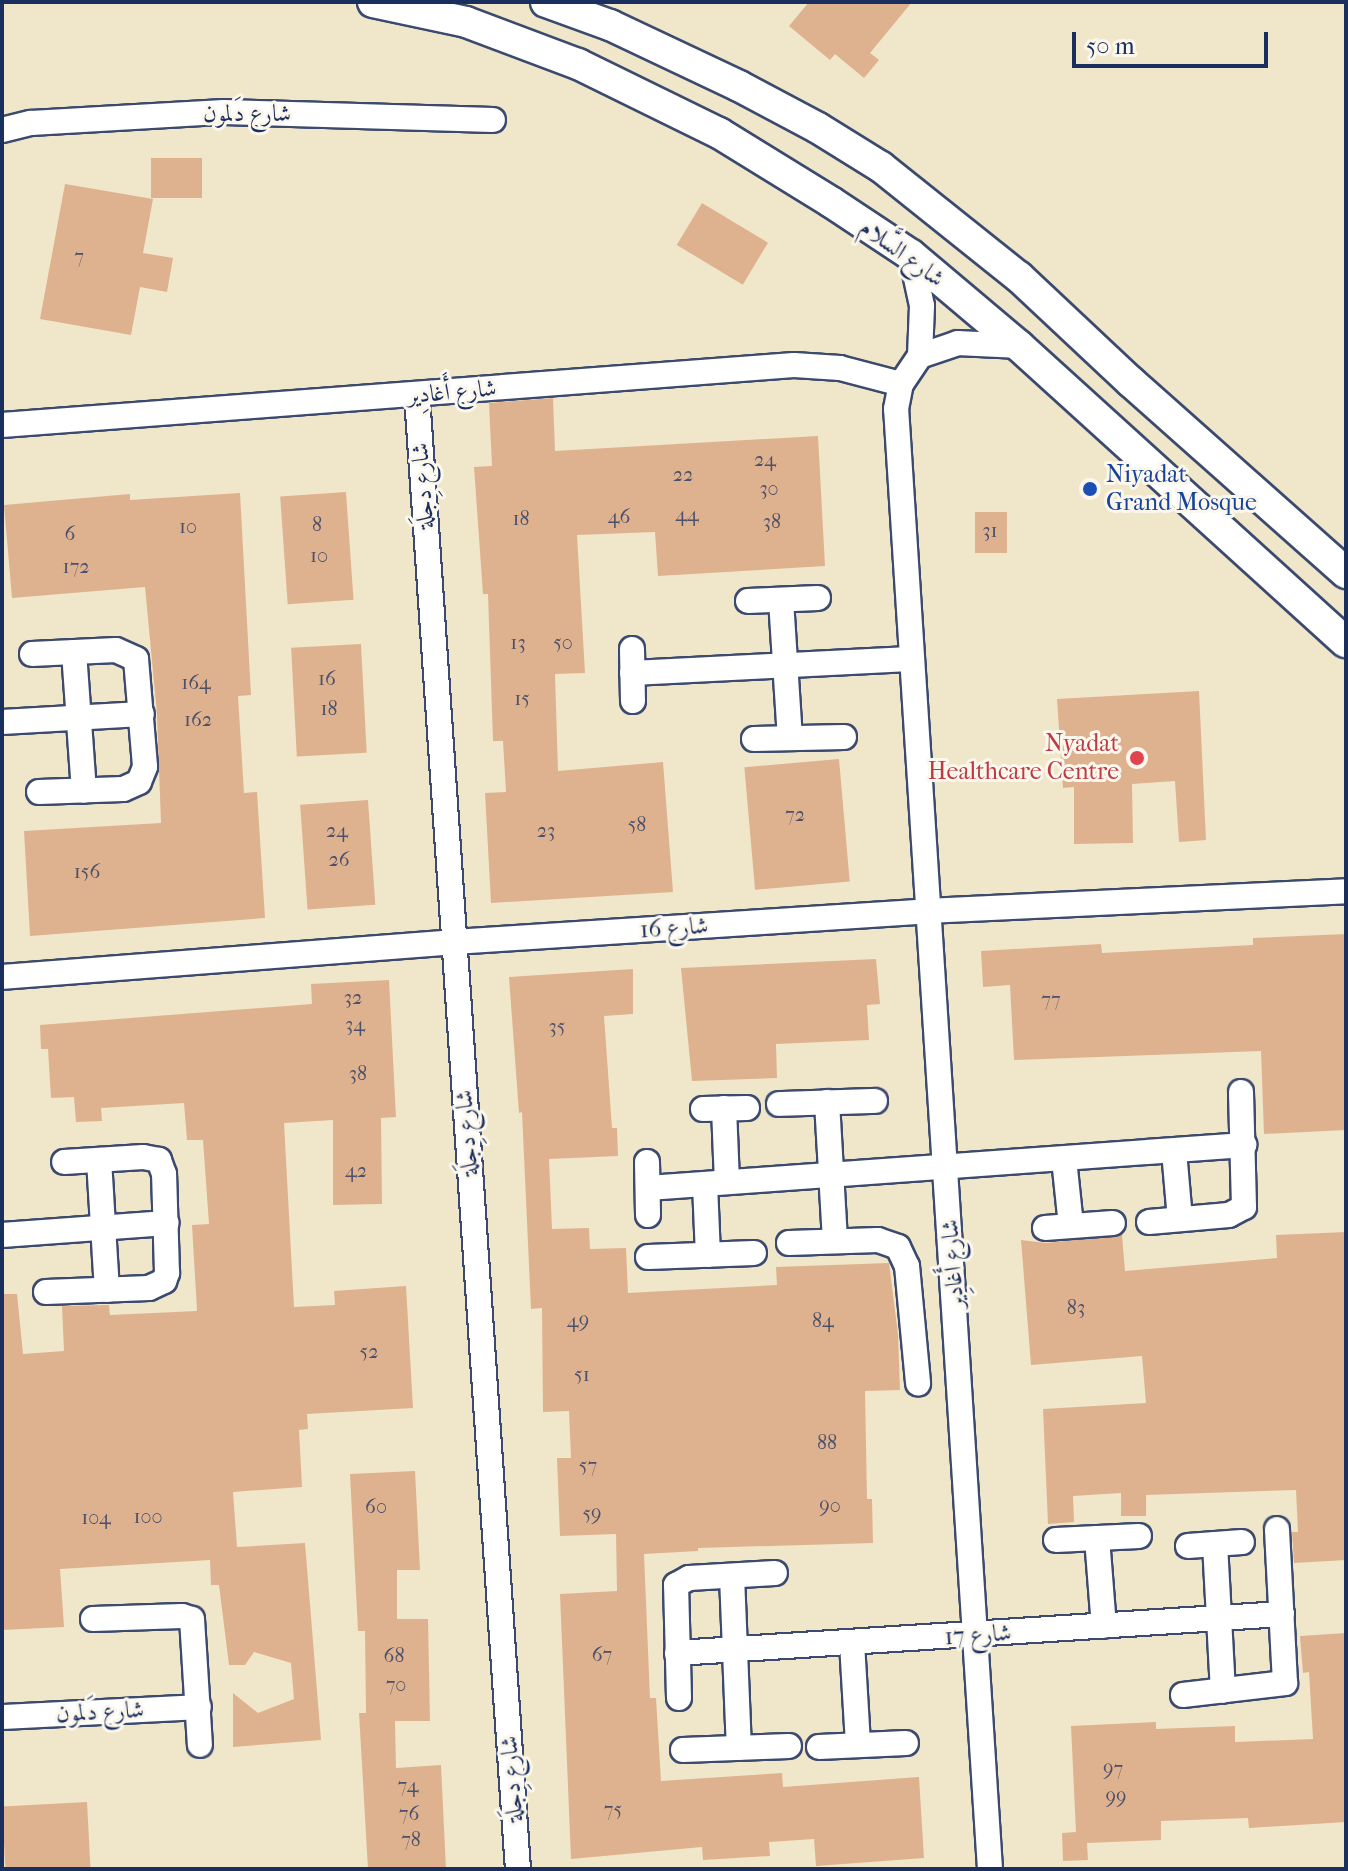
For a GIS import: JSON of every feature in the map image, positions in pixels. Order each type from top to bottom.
[{"type":"street","name":"شارع السَّلام","points":[[373,2],[466,22],[578,64],[719,133],[911,255],[1019,346],[1346,642]]},
{"type":"street","points":[[546,2],[610,25],[739,86],[818,128],[881,167],[1019,277],[1131,382],[1346,573]]},
{"type":"street","name":"شارع دَلمون","points":[[2,130],[31,123],[224,112],[493,120]]},
{"type":"street","points":[[911,255],[922,306],[920,356],[958,343],[1019,346]]},
{"type":"street","name":"شارع أَغادِير","points":[[920,356],[901,384],[896,425],[947,1168],[990,1869]]},
{"type":"street","name":"شارع أَغادِير","points":[[2,425],[417,396],[794,365],[840,368],[901,384]]},
{"type":"street","name":"شارع دِجلَة","points":[[417,396],[518,1869]]},
{"type":"street","points":[[748,601],[818,598]]},
{"type":"street","points":[[781,600],[790,738]]},
{"type":"street","points":[[32,654],[116,650],[132,654],[139,668],[145,767],[139,782],[123,789],[39,792]]},
{"type":"street","points":[[74,652],[84,791]]},
{"type":"street","points":[[633,701],[632,661],[785,665],[910,659]]},
{"type":"street","points":[[2,722],[142,714]]},
{"type":"street","points":[[754,739],[844,737]]},
{"type":"street","name":"شارع 16","points":[[2,977],[454,942],[928,911],[1346,891]]},
{"type":"street","points":[[1149,1222],[1229,1215],[1244,1207],[1241,1092]]},
{"type":"street","points":[[779,1104],[875,1101]]},
{"type":"street","points":[[827,1102],[835,1241]]},
{"type":"street","points":[[708,1255],[725,1108]]},
{"type":"street","points":[[648,1188],[1244,1145]]},
{"type":"street","points":[[1174,1151],[1180,1219]]},
{"type":"street","points":[[46,1292],[149,1288],[164,1281],[168,1263],[164,1174],[159,1160],[143,1157],[64,1162]]},
{"type":"street","points":[[1064,1159],[1071,1226]]},
{"type":"street","points":[[99,1160],[107,1290]]},
{"type":"street","points":[[647,1162],[648,1215]]},
{"type":"street","points":[[2,1235],[167,1223]]},
{"type":"street","points":[[1045,1228],[1113,1223]]},
{"type":"street","points":[[789,1243],[889,1241],[905,1255],[918,1383]]},
{"type":"street","points":[[648,1257],[754,1253]]},
{"type":"street","points":[[1183,1695],[1285,1683],[1277,1529]]},
{"type":"street","points":[[1056,1540],[1139,1536]]},
{"type":"street","points":[[1097,1538],[1104,1626]]},
{"type":"street","points":[[1188,1546],[1242,1542]]},
{"type":"street","points":[[1215,1544],[1223,1691]]},
{"type":"street","points":[[679,1698],[676,1585],[689,1578],[775,1573]]},
{"type":"street","points":[[732,1576],[739,1748]]},
{"type":"street","name":"شارع 17","points":[[677,1653],[1282,1614]]},
{"type":"street","points":[[93,1619],[182,1616],[192,1619],[200,1745]]},
{"type":"street","points":[[852,1643],[858,1745]]},
{"type":"street","name":"شارع دَلمون","points":[[2,1717],[199,1707]]},
{"type":"street","points":[[819,1747],[906,1743]]},
{"type":"street","points":[[683,1750],[789,1746]]},
{"type":"building","points":[[809,2],[912,2],[870,53],[879,60],[864,78],[835,54],[830,60],[789,26]]},
{"type":"building","points":[[151,158],[202,158],[202,198],[151,198]]},
{"type":"building","points":[[65,184],[153,199],[143,253],[173,258],[167,292],[140,287],[131,335],[40,319]]},
{"type":"building","points":[[702,203],[768,243],[743,285],[677,245]]},
{"type":"building","points":[[553,398],[555,451],[818,436],[825,566],[658,576],[655,532],[577,535],[585,673],[555,674],[558,771],[663,762],[673,892],[491,903],[485,793],[506,792],[503,741],[493,741],[488,594],[483,594],[474,467],[492,466],[489,403]]},
{"type":"building","points":[[346,492],[354,600],[288,604],[280,497]]},
{"type":"building","points":[[240,493],[251,695],[238,696],[244,793],[257,792],[265,918],[30,936],[24,831],[161,823],[157,714],[145,587],[12,598],[4,505],[130,494],[130,500]]},
{"type":"building","points":[[975,512],[1007,512],[1007,553],[975,553]]},
{"type":"building","points":[[361,644],[367,753],[297,757],[291,648]]},
{"type":"building","points":[[1199,691],[1206,840],[1179,842],[1175,781],[1132,784],[1133,843],[1074,844],[1074,787],[1063,788],[1057,699]]},
{"type":"building","points":[[839,759],[850,882],[755,890],[744,767]]},
{"type":"building","points":[[368,800],[375,905],[307,909],[300,805]]},
{"type":"building","points":[[1346,934],[1346,1130],[1264,1134],[1261,1051],[1014,1060],[1010,985],[983,987],[981,951],[1101,944],[1102,953],[1253,945],[1253,938]]},
{"type":"building","points":[[876,959],[880,1004],[867,1005],[869,1040],[776,1044],[777,1078],[692,1081],[681,968]]},
{"type":"building","points":[[633,969],[633,1014],[604,1016],[612,1128],[617,1128],[618,1156],[549,1159],[552,1229],[589,1228],[590,1249],[626,1248],[628,1293],[777,1285],[776,1267],[889,1263],[898,1334],[900,1390],[865,1391],[867,1499],[872,1499],[873,1543],[698,1548],[698,1551],[644,1554],[650,1698],[656,1698],[661,1781],[782,1773],[783,1787],[919,1777],[924,1858],[816,1866],[814,1839],[769,1842],[770,1856],[703,1860],[702,1847],[571,1859],[560,1594],[617,1591],[616,1534],[560,1536],[557,1458],[571,1458],[569,1411],[543,1412],[542,1308],[531,1309],[522,1112],[519,1113],[509,977]]},
{"type":"building","points":[[389,980],[396,1117],[381,1118],[382,1204],[333,1205],[333,1120],[284,1123],[294,1307],[335,1305],[334,1291],[406,1286],[413,1408],[307,1414],[308,1429],[299,1430],[302,1487],[233,1492],[237,1547],[305,1543],[321,1740],[233,1747],[233,1693],[258,1713],[294,1699],[291,1663],[254,1652],[245,1665],[229,1665],[219,1585],[211,1585],[210,1560],[60,1569],[64,1627],[2,1630],[2,1294],[17,1294],[23,1354],[64,1351],[62,1306],[109,1305],[110,1315],[197,1311],[192,1225],[209,1224],[203,1140],[187,1140],[184,1103],[101,1108],[102,1121],[76,1122],[74,1097],[51,1098],[48,1049],[41,1049],[40,1025],[312,1004],[311,984]]},
{"type":"building","points":[[1346,1232],[1346,1560],[1294,1563],[1292,1532],[1298,1532],[1296,1490],[1146,1495],[1146,1516],[1121,1516],[1121,1493],[1073,1496],[1074,1522],[1048,1524],[1043,1409],[1146,1403],[1142,1356],[1031,1365],[1021,1240],[1046,1243],[1122,1235],[1125,1271],[1277,1258],[1276,1235]]},
{"type":"building","points":[[415,1471],[420,1570],[397,1570],[397,1619],[428,1619],[430,1721],[395,1721],[396,1768],[441,1765],[446,1869],[368,1869],[359,1713],[366,1713],[365,1631],[358,1631],[350,1474]]},
{"type":"building","points":[[1346,1633],[1346,1822],[1249,1828],[1248,1818],[1161,1821],[1161,1840],[1087,1843],[1088,1860],[1063,1861],[1062,1833],[1076,1832],[1071,1726],[1156,1722],[1156,1729],[1235,1726],[1235,1742],[1313,1739],[1309,1672],[1303,1673],[1300,1636]]},
{"type":"building","points":[[87,1802],[91,1869],[5,1869],[2,1806]]},
{"type":"place","name":"Niyadat Grand Mosque","points":[[1090,489]]},
{"type":"place","name":"Nyadat Healthcare Centre","points":[[1137,758]]}]
